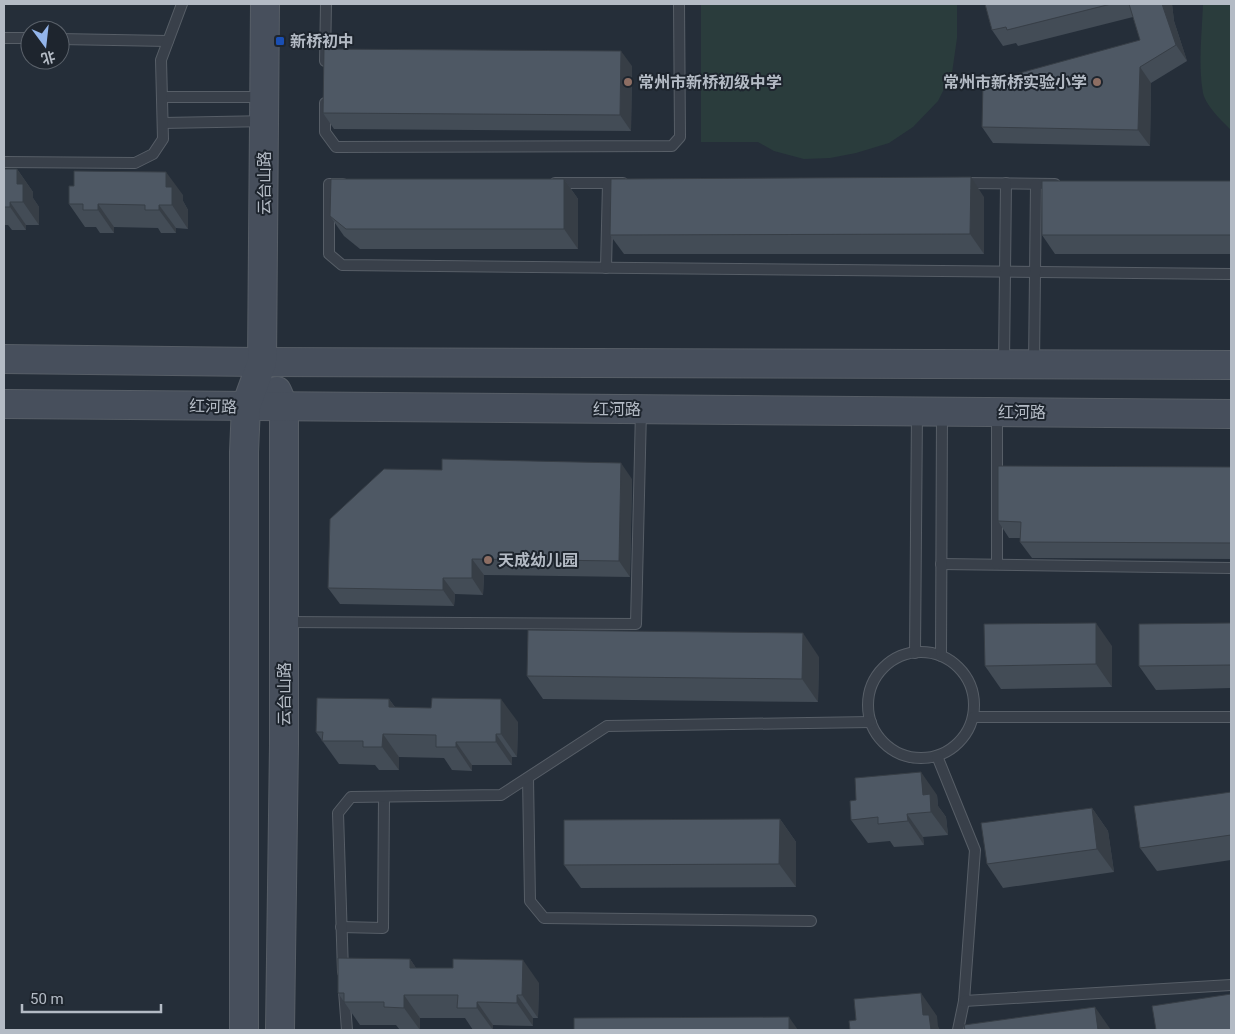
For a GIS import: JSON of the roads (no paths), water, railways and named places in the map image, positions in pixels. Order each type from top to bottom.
[{"type":"street","name":"云台山路","points":[[244,1030],[244,452],[246,406],[262,362],[265,4]]},
{"type":"street","points":[[4,359],[262,362],[1231,365]]},
{"type":"street","name":"云台山路","points":[[262,362],[284,407],[284,744],[280,1030]]},
{"type":"street","name":"红河路","points":[[4,404],[1231,414]]},
{"type":"lane","points":[[4,162],[135,163],[153,154],[163,139],[161,60],[182,4]]},
{"type":"lane","points":[[325,73],[326,4]]},
{"type":"lane","points":[[325,93],[325,132],[336,147],[672,146],[680,137],[679,4]]},
{"type":"lane","points":[[4,38],[20,38]]},
{"type":"lane","points":[[70,39],[168,41]]},
{"type":"lane","points":[[162,97],[264,109]]},
{"type":"lane","points":[[162,123],[264,109]]},
{"type":"lane","points":[[606,268],[608,183]]},
{"type":"lane","points":[[548,184],[638,183]]},
{"type":"lane","points":[[956,183],[1066,184]]},
{"type":"lane","points":[[1004,364],[1006,183]]},
{"type":"lane","points":[[349,184],[329,184],[329,254],[342,265],[1231,274]]},
{"type":"lane","points":[[1034,365],[1036,184]]},
{"type":"lane","points":[[284,622],[636,624],[641,409]]},
{"type":"lane","points":[[930,412],[941,564],[941,656]]},
{"type":"lane","points":[[915,653],[930,412]]},
{"type":"lane","points":[[997,412],[1002,471],[997,564]]},
{"type":"lane","points":[[941,564],[1231,568]]},
{"type":"lane","points":[[926,652],[941,656],[958,667],[969,682],[974,699],[973,717],[966,734],[953,747],[937,756],[918,758],[902,755],[887,746],[876,734],[871,722],[868,702],[871,685],[880,670],[893,660],[908,653],[926,652]]},
{"type":"lane","points":[[973,717],[1231,717]]},
{"type":"lane","points":[[347,1030],[338,813],[351,798],[501,796],[607,726],[871,722]]},
{"type":"lane","points":[[937,756],[975,850],[964,1001],[958,1030]]},
{"type":"lane","points":[[528,778],[530,901],[544,918],[811,922]]},
{"type":"lane","points":[[342,927],[383,928],[384,797]]},
{"type":"lane","points":[[964,1001],[1231,985]]},
{"type":"place","name":"新桥初中","points":[[280,41]]},
{"type":"place","name":"常州市新桥初级中学","points":[[628,82]]},
{"type":"place","name":"常州市新桥实验小学","points":[[1097,82]]},
{"type":"place","name":"天成幼儿园","points":[[488,560]]}]
